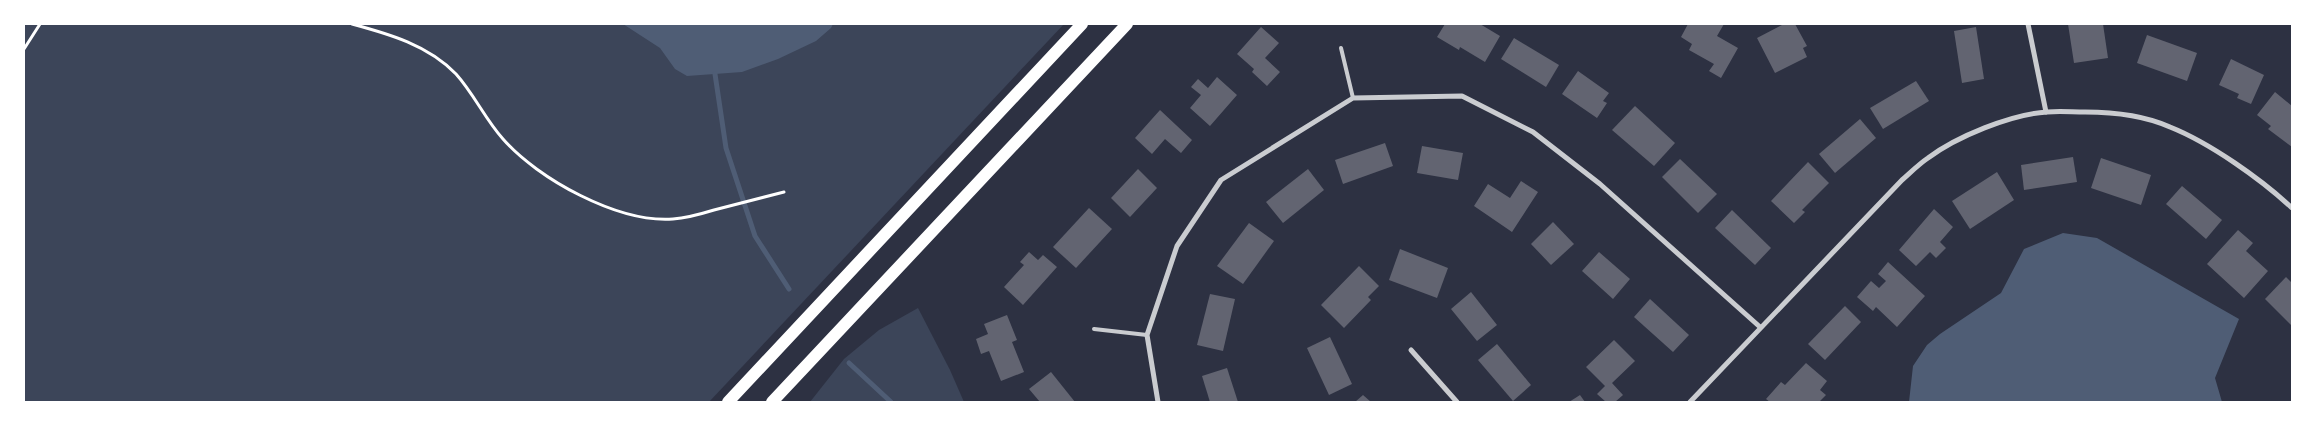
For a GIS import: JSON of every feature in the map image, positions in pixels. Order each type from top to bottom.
[{"type":"main road","points":[[728,402],[1082,24]]},
{"type":"main road","points":[[772,402],[1127,24]]},
{"type":"street","points":[[2028,24],[2046,112]]},
{"type":"street","points":[[1158,402],[1147,335],[1178,246],[1221,180],[1353,98],[1462,96],[1533,132],[1600,184],[1760,327]]},
{"type":"street","points":[[1690,402],[1902,180],[1928,157],[1975,132],[2020,116],[2046,112],[2110,112],[2138,116],[2170,126],[2234,163],[2270,188],[2292,208]]},
{"type":"street","points":[[1411,350],[1456,402]]},
{"type":"lane","points":[[1341,48],[1353,98]]},
{"type":"lane","points":[[1094,329],[1147,335]]},
{"type":"path","points":[[24,49],[40,24]]},
{"type":"path","points":[[352,24],[390,34],[428,52],[456,74],[503,139],[529,163],[564,188],[599,204],[640,215],[672,220],[784,192]]},
{"type":"shaded area","points":[[24,24],[1064,24],[709,402],[24,402]]},
{"type":"shaded area","points":[[623,24],[833,24],[816,41],[778,59],[742,72],[687,76],[675,69],[660,48]]},
{"type":"shaded area","points":[[2063,233],[2097,238],[2239,319],[2215,378],[2222,402],[1909,402],[1913,366],[1927,345],[1940,334],[2001,293],[2024,249]]},
{"type":"shaded area","points":[[918,308],[964,402],[810,402],[844,359],[879,330]]},
{"type":"building","points":[[1445,24],[1480,24],[1500,36],[1485,62],[1460,47],[1459,50],[1437,37]]},
{"type":"building","points":[[1688,24],[1724,24],[1717,36],[1738,48],[1721,78],[1709,71],[1714,64],[1689,50],[1692,44],[1681,37]]},
{"type":"building","points":[[1784,24],[1795,24],[1807,46],[1803,48],[1807,57],[1775,73],[1757,38]]},
{"type":"building","points":[[2068,24],[2103,24],[2108,58],[2074,63]]},
{"type":"building","points":[[1261,27],[1279,43],[1265,58],[1280,72],[1267,86],[1252,72],[1254,69],[1237,54]]},
{"type":"building","points":[[1976,27],[1984,79],[1962,83],[1954,31]]},
{"type":"building","points":[[2147,35],[2197,53],[2187,81],[2137,63]]},
{"type":"building","points":[[1514,38],[1559,65],[1546,87],[1501,59]]},
{"type":"building","points":[[2231,59],[2264,75],[2251,104],[2237,98],[2239,94],[2219,85]]},
{"type":"building","points":[[1578,71],[1609,93],[1603,101],[1607,103],[1597,118],[1562,94]]},
{"type":"building","points":[[1217,77],[1237,95],[1210,126],[1190,108],[1201,95],[1191,87],[1198,79],[1208,88]]},
{"type":"building","points":[[1916,81],[1929,101],[1883,129],[1870,108]]},
{"type":"building","points":[[2275,92],[2292,106],[2292,147],[2268,129],[2271,126],[2257,115]]},
{"type":"building","points":[[1635,106],[1675,143],[1654,166],[1612,130]]},
{"type":"building","points":[[1160,110],[1192,140],[1181,153],[1165,139],[1152,154],[1135,138]]},
{"type":"building","points":[[1860,119],[1876,138],[1835,173],[1819,154]]},
{"type":"building","points":[[1385,143],[1393,166],[1343,184],[1335,160]]},
{"type":"building","points":[[1422,146],[1463,153],[1458,180],[1417,173]]},
{"type":"building","points":[[2073,157],[2077,182],[2024,190],[2021,165]]},
{"type":"building","points":[[2101,158],[2151,175],[2141,205],[2091,188]]},
{"type":"building","points":[[1680,159],[1717,194],[1698,213],[1662,177]]},
{"type":"building","points":[[1808,162],[1829,183],[1802,210],[1805,212],[1794,223],[1771,201]]},
{"type":"building","points":[[1138,169],[1157,188],[1130,217],[1111,198]]},
{"type":"building","points":[[1308,169],[1324,190],[1283,223],[1266,202]]},
{"type":"building","points":[[1997,172],[2014,200],[1970,229],[1952,201]]},
{"type":"building","points":[[1521,181],[1538,192],[1512,232],[1474,206],[1488,184],[1510,198]]},
{"type":"building","points":[[2182,186],[2222,220],[2206,239],[2166,204]]},
{"type":"building","points":[[1089,208],[1112,229],[1076,268],[1053,247]]},
{"type":"building","points":[[1934,209],[1953,227],[1940,242],[1946,248],[1936,258],[1930,252],[1916,266],[1899,250]]},
{"type":"building","points":[[1732,210],[1771,248],[1755,265],[1715,228]]},
{"type":"building","points":[[1553,222],[1574,244],[1551,265],[1531,244]]},
{"type":"building","points":[[1249,223],[1274,241],[1243,284],[1217,266]]},
{"type":"building","points":[[2238,230],[2253,243],[2246,251],[2268,271],[2244,298],[2207,264]]},
{"type":"building","points":[[1400,249],[1448,268],[1437,298],[1389,280]]},
{"type":"building","points":[[1029,252],[1038,260],[1043,255],[1057,267],[1023,305],[1004,287],[1024,265],[1020,262]]},
{"type":"building","points":[[1599,252],[1630,279],[1613,299],[1582,271]]},
{"type":"building","points":[[1888,262],[1925,296],[1897,327],[1876,307],[1873,311],[1857,297],[1871,281],[1879,288],[1886,281],[1878,274]]},
{"type":"building","points":[[1359,266],[1379,286],[1368,297],[1371,300],[1344,328],[1321,305]]},
{"type":"building","points":[[2286,277],[2292,283],[2292,326],[2265,299]]},
{"type":"building","points":[[1471,292],[1497,325],[1477,341],[1451,309]]},
{"type":"building","points":[[1210,294],[1235,299],[1223,351],[1197,345]]},
{"type":"building","points":[[1650,299],[1689,335],[1673,352],[1634,317]]},
{"type":"building","points":[[1845,306],[1861,322],[1825,360],[1808,344]]},
{"type":"building","points":[[1007,315],[1017,340],[1012,342],[1024,372],[1001,381],[989,351],[981,354],[976,339],[988,334],[984,324]]},
{"type":"building","points":[[1330,337],[1352,384],[1329,395],[1307,348]]},
{"type":"building","points":[[1614,340],[1635,361],[1612,383],[1623,395],[1615,402],[1606,402],[1597,394],[1605,386],[1586,367]]},
{"type":"building","points":[[1497,344],[1531,385],[1513,401],[1478,360]]},
{"type":"building","points":[[1806,363],[1827,381],[1820,390],[1826,395],[1819,402],[1770,402],[1766,399],[1781,382],[1785,385]]},
{"type":"building","points":[[1227,368],[1238,402],[1210,402],[1202,376]]},
{"type":"building","points":[[1051,372],[1075,402],[1040,402],[1029,389]]},
{"type":"building","points":[[1363,395],[1371,402],[1355,402]]},
{"type":"building","points":[[1580,395],[1585,402],[1569,402]]},
{"type":"waterway","points":[[715,74],[726,148],[755,236],[789,289]]},
{"type":"waterway","points":[[849,363],[891,402]]}]
